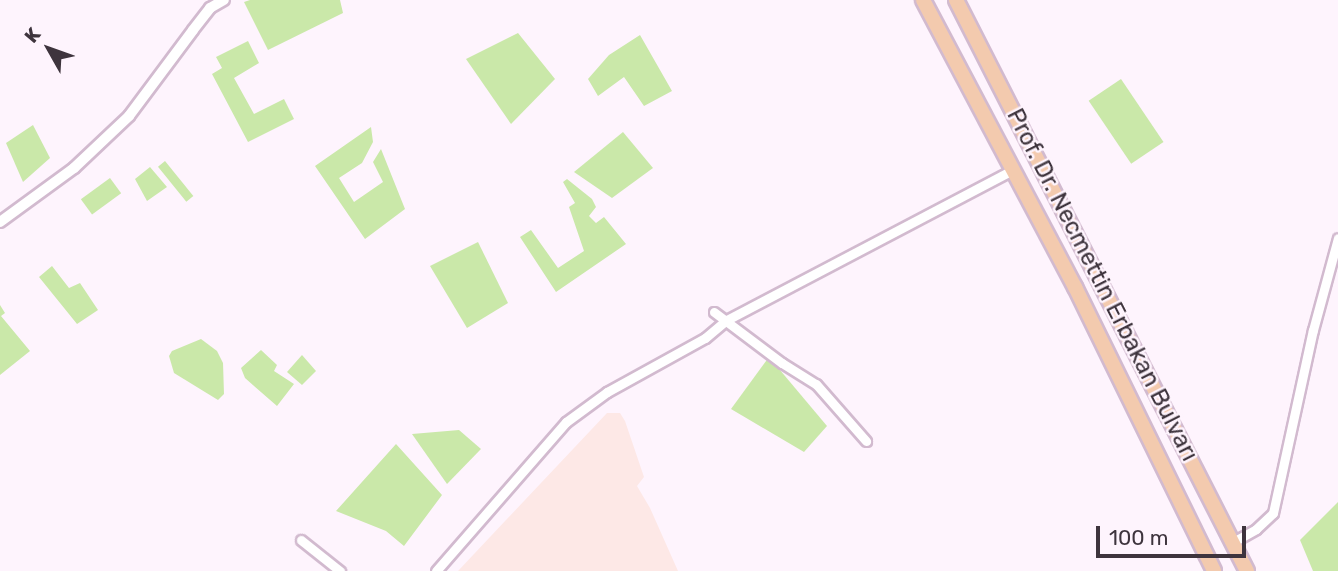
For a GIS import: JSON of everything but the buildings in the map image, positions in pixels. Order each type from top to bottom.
[{"type":"main road","name":"Prof. Dr. Necmettin Erbakan Bulvarı","points":[[923,0],[1075,288],[1214,571]]},
{"type":"main road","name":"Prof. Dr. Necmettin Erbakan Bulvarı","points":[[956,0],[1247,571]]},
{"type":"street","points":[[0,222],[74,168],[129,116],[201,19],[224,0]]},
{"type":"street","points":[[436,571],[566,422],[607,392],[705,338],[725,321],[1013,170]]},
{"type":"street","points":[[1233,542],[1256,529],[1272,513],[1313,330],[1338,238]]},
{"type":"street","points":[[714,312],[782,363],[816,384],[866,440]]},
{"type":"street","points":[[301,540],[340,571]]},
{"type":"shaded area","points":[[607,413],[620,413],[625,421],[644,477],[637,486],[650,508],[678,571],[458,571]]},
{"type":"green space","points":[[340,0],[343,13],[268,50],[244,2]]},
{"type":"green space","points":[[518,33],[555,79],[511,124],[466,59]]},
{"type":"green space","points":[[640,35],[672,91],[644,106],[624,77],[598,96],[588,79],[609,55]]},
{"type":"green space","points":[[248,41],[259,63],[234,78],[254,114],[284,99],[294,119],[248,142],[212,74],[222,68],[216,57]]},
{"type":"green space","points":[[1121,79],[1163,142],[1131,164],[1089,101]]},
{"type":"green space","points":[[33,125],[50,158],[23,182],[6,143]]},
{"type":"green space","points":[[371,127],[373,142],[362,163],[339,178],[354,202],[383,182],[373,162],[381,149],[405,209],[365,239],[315,166]]},
{"type":"green space","points":[[623,132],[653,168],[612,198],[574,172]]},
{"type":"green space","points":[[165,161],[193,196],[186,202],[158,167]]},
{"type":"green space","points":[[150,167],[167,187],[147,201],[135,179]]},
{"type":"green space","points":[[110,178],[121,193],[92,215],[81,199]]},
{"type":"green space","points":[[567,179],[592,199],[596,207],[589,216],[596,223],[604,217],[626,244],[556,292],[520,237],[531,230],[558,268],[584,251],[569,207],[575,203],[563,182]]},
{"type":"green space","points":[[478,242],[508,303],[467,328],[430,266]]},
{"type":"green space","points":[[52,266],[69,288],[80,283],[98,310],[77,324],[39,277]]},
{"type":"green space","points":[[0,305],[5,313],[1,316],[30,351],[0,375]]},
{"type":"green space","points":[[201,339],[217,351],[223,363],[224,394],[218,400],[174,373],[169,356],[172,351]]},
{"type":"green space","points":[[261,350],[277,365],[274,371],[294,384],[277,406],[245,378],[241,368]]},
{"type":"green space","points":[[302,355],[316,371],[302,385],[287,372]]},
{"type":"green space","points":[[769,357],[827,426],[804,452],[731,409]]},
{"type":"green space","points":[[459,430],[481,449],[447,484],[412,434]]},
{"type":"green space","points":[[396,444],[442,495],[404,546],[386,531],[336,511]]},
{"type":"green space","points":[[1338,502],[1338,571],[1313,571],[1300,540]]}]
